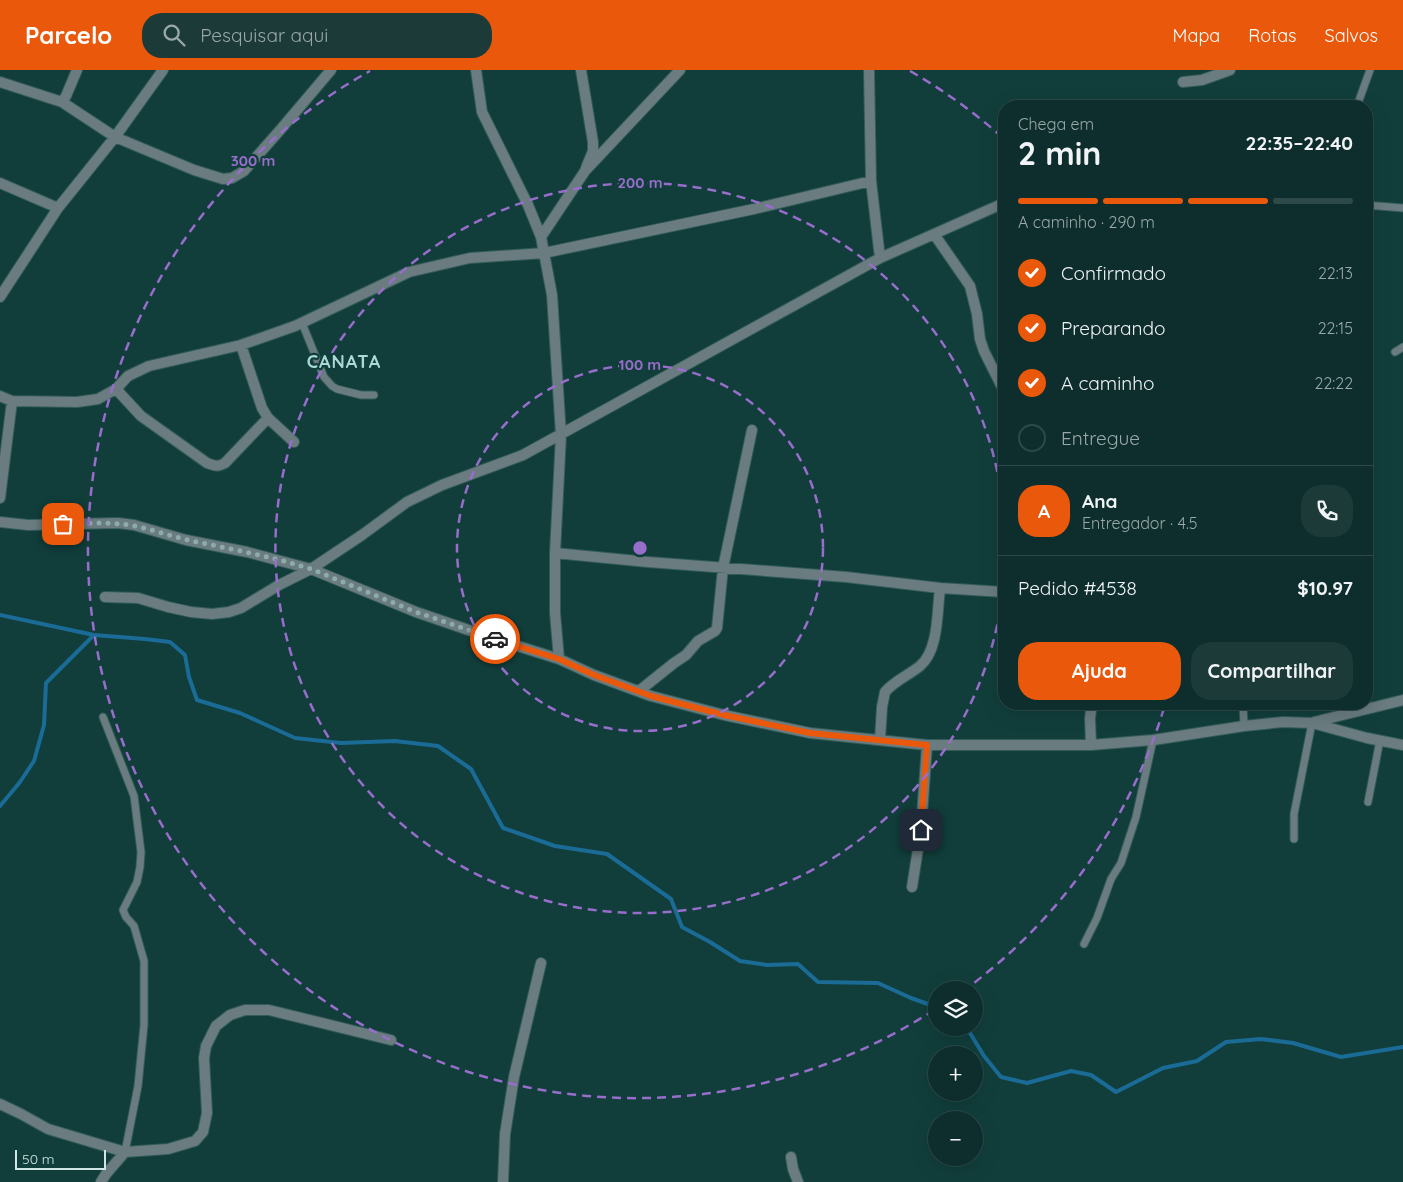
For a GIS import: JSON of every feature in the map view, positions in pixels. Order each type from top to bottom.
[{"type":"street","points":[[62,102],[77,70]]},
{"type":"street","points":[[0,297],[58,208],[115,138],[163,70]]},
{"type":"street","points":[[0,82],[62,102],[115,138],[194,170],[223,179],[232,178],[244,170],[282,129],[331,70]]},
{"type":"street","points":[[476,70],[482,112],[528,205],[541,237],[552,295],[561,435],[554,613],[559,659]]},
{"type":"street","points":[[582,70],[593,142],[593,151],[585,171]]},
{"type":"street","points":[[541,237],[585,171],[680,70]]},
{"type":"street","points":[[869,70],[871,181],[880,258]]},
{"type":"street","points":[[1183,82],[1202,80],[1230,70]]},
{"type":"street","points":[[0,396],[12,400],[77,402],[98,399],[116,389],[128,376],[149,366],[241,345],[302,323],[409,272],[470,258],[544,253],[754,209],[871,181]]},
{"type":"street","points":[[0,183],[58,208]]},
{"type":"street","points":[[105,597],[138,598],[191,612],[212,614],[241,608],[279,585],[311,569],[408,502],[442,485],[523,455],[880,258],[998,206]]},
{"type":"street","points":[[934,234],[970,286],[977,314],[980,339],[998,379]]},
{"type":"street","points":[[241,345],[262,408],[268,418],[294,442]]},
{"type":"street","points":[[116,389],[140,416],[207,463],[216,466],[225,463],[268,418]]},
{"type":"street","points":[[0,498],[12,400]]},
{"type":"street","points":[[639,691],[686,655],[700,640],[717,628],[723,568],[752,430]]},
{"type":"street","points":[[0,522],[28,525],[118,523],[134,525],[186,540],[247,552],[311,569],[416,612],[559,659],[594,675],[651,696],[724,715],[810,733],[927,745],[1091,746],[1153,740],[1283,722],[1312,723],[1403,745]]},
{"type":"street","points":[[555,553],[998,592]]},
{"type":"street","points":[[880,740],[885,692],[921,665],[931,652],[940,588]]},
{"type":"street","points":[[1373,708],[1403,700]]},
{"type":"street","points":[[1091,710],[1091,746]]},
{"type":"street","points":[[1312,723],[1363,710]]},
{"type":"street","points":[[912,887],[921,830],[927,745]]},
{"type":"street","points":[[503,1182],[505,1134],[514,1077],[541,963]]},
{"type":"street","points":[[0,1104],[48,1129],[125,1152],[168,1149],[195,1141],[203,1132],[207,1113],[204,1058],[206,1046],[216,1026],[230,1015],[246,1010],[269,1010],[391,1040]]},
{"type":"street","points":[[101,1182],[125,1152]]},
{"type":"street","points":[[791,1157],[793,1170],[798,1182]]},
{"type":"lane","points":[[1359,100],[1370,70]]},
{"type":"lane","points":[[1373,206],[1403,208]]},
{"type":"lane","points":[[302,323],[324,377],[332,386],[360,395],[374,395]]},
{"type":"lane","points":[[1395,352],[1403,347]]},
{"type":"lane","points":[[1243,710],[1244,726]]},
{"type":"lane","points":[[103,717],[134,796],[141,852],[137,882],[124,910],[126,917],[134,926],[144,961],[144,1025],[138,1086],[125,1152]]},
{"type":"lane","points":[[1294,839],[1294,814],[1312,723]]},
{"type":"lane","points":[[1084,944],[1097,918],[1111,879],[1122,863],[1136,817],[1153,740]]},
{"type":"lane","points":[[1368,802],[1380,740]]},
{"type":"waterway","points":[[0,615],[94,635],[170,642],[185,655],[189,677],[197,700],[240,713],[295,738],[341,743],[395,741],[438,746],[471,769],[503,828],[555,846],[607,854],[671,899],[682,927],[740,961],[767,965],[798,964],[818,982],[878,983],[928,1004]]},
{"type":"waterway","points":[[0,806],[34,761],[44,725],[46,683],[94,635]]},
{"type":"waterway","points":[[972,1036],[984,1056],[1001,1077],[1027,1083],[1071,1071],[1091,1075],[1116,1092],[1163,1068],[1197,1061],[1226,1042],[1261,1039],[1293,1043],[1341,1057],[1403,1047]]},
{"type":"way so far","points":[[63,524],[118,523],[134,525],[186,540],[297,564],[416,612],[495,639]]},
{"type":"district","name":"CANATA","points":[[344,361]]},
{"type":"route","points":[[495,639],[559,659],[594,675],[651,696],[724,715],[810,733],[927,745],[921,830]]}]
